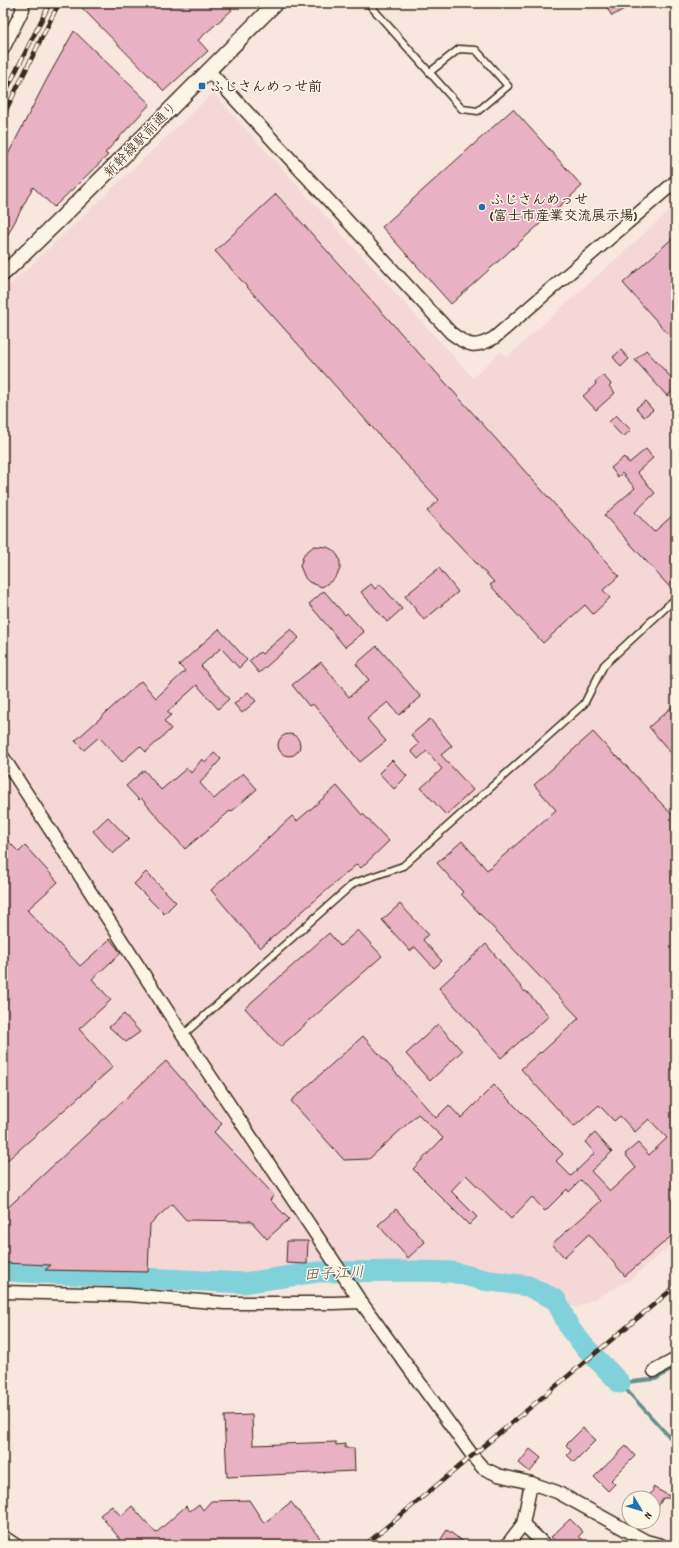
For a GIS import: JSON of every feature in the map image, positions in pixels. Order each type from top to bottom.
[{"type":"street","points":[[3,49],[23,9],[21,3]]},
{"type":"street","name":"新幹線駅前通り","points":[[3,274],[62,219],[276,3]]},
{"type":"street","points":[[208,70],[451,333],[462,341],[472,345],[482,345],[494,338],[676,181]]},
{"type":"street","points":[[3,757],[183,1035],[361,1302],[475,1459],[483,1468],[498,1475],[531,1483],[557,1492],[646,1541],[661,1545]]},
{"type":"street","points":[[3,1292],[129,1295],[225,1303],[361,1302]]},
{"type":"street","points":[[654,1371],[676,1360]]},
{"type":"street","points":[[507,1545],[524,1524],[531,1483]]},
{"type":"street","points":[[524,1524],[545,1545]]},
{"type":"lane","points":[[368,3],[462,108],[478,111],[508,86],[476,50],[459,49],[430,72]]},
{"type":"lane","points":[[183,1035],[354,883],[403,866],[584,704],[604,664],[676,598]]},
{"type":"lane","points":[[3,1533],[21,1545]]},
{"type":"shaded area","points":[[213,93],[473,378],[501,351],[507,357],[676,205],[676,1240],[630,1280],[577,1308],[515,1285],[424,1268],[335,1280],[148,1276],[3,1268],[3,292]]},
{"type":"building","points":[[86,3],[226,3],[232,10],[198,40],[208,51],[164,91],[81,7]]},
{"type":"building","points":[[616,3],[634,3],[612,16],[607,8]]},
{"type":"building","points":[[74,31],[150,104],[105,153],[108,155],[54,207],[33,187],[3,244],[3,164],[47,79]]},
{"type":"building","name":"ふじさんめっせ (富士市産業交流展示場)","points":[[513,109],[582,186],[451,304],[382,227]]},
{"type":"building","points":[[276,194],[619,576],[603,590],[610,598],[593,614],[585,605],[543,643],[490,585],[494,582],[427,511],[439,500],[215,251]]},
{"type":"building","points":[[676,235],[676,343],[623,283]]},
{"type":"building","points":[[621,350],[629,359],[621,367],[613,357]]},
{"type":"building","points":[[646,350],[676,383],[676,388],[667,396],[635,360]]},
{"type":"building","points":[[603,375],[611,384],[609,386],[615,393],[596,410],[583,396]]},
{"type":"building","points":[[645,401],[653,410],[644,417],[636,408]]},
{"type":"building","points":[[616,415],[631,430],[623,437],[609,422]]},
{"type":"building","points":[[646,449],[653,458],[637,472],[655,493],[635,512],[654,532],[672,516],[676,520],[676,594],[604,515],[635,488],[622,473],[618,477],[611,468],[624,457],[629,463]]},
{"type":"building","points":[[314,546],[327,547],[333,550],[338,556],[340,562],[340,569],[337,575],[333,580],[322,587],[309,582],[305,578],[300,566],[304,554]]},
{"type":"building","points":[[439,568],[458,592],[424,620],[405,596]]},
{"type":"building","points":[[371,584],[375,589],[380,584],[402,609],[387,622],[361,592]]},
{"type":"building","points":[[324,591],[345,615],[347,613],[364,632],[345,647],[309,604]]},
{"type":"building","points":[[219,629],[247,660],[239,668],[221,648],[201,666],[229,699],[218,709],[197,685],[167,712],[171,715],[164,721],[171,729],[146,752],[140,746],[122,762],[99,737],[84,750],[75,741],[141,681],[156,698],[185,671],[179,665]]},
{"type":"building","points":[[291,629],[299,638],[259,673],[249,661],[260,652],[262,654]]},
{"type":"building","points":[[377,646],[421,697],[399,715],[388,702],[367,719],[386,741],[360,762],[313,704],[309,706],[292,685],[321,662],[349,697],[369,680],[356,664]]},
{"type":"building","points":[[248,692],[256,701],[242,713],[234,704]]},
{"type":"building","points":[[676,703],[676,759],[649,727]]},
{"type":"building","points":[[430,719],[452,746],[441,755],[473,790],[446,815],[421,788],[442,769],[427,751],[418,759],[411,751],[419,744],[411,735]]},
{"type":"building","points":[[593,732],[676,819],[676,1232],[625,1276],[589,1234],[564,1257],[552,1244],[601,1201],[581,1180],[569,1192],[567,1189],[545,1211],[532,1197],[511,1219],[466,1175],[451,1191],[477,1217],[469,1225],[413,1169],[443,1138],[418,1114],[369,1159],[344,1160],[291,1101],[363,1036],[436,1118],[449,1105],[461,1118],[494,1085],[563,1154],[556,1161],[571,1176],[595,1153],[585,1142],[595,1133],[612,1152],[591,1171],[610,1191],[636,1168],[625,1154],[638,1143],[649,1155],[667,1138],[649,1119],[635,1132],[620,1116],[614,1121],[599,1105],[574,1127],[521,1069],[579,1018],[461,894],[463,892],[437,863],[462,841],[487,870],[556,810],[534,785]]},
{"type":"building","points":[[289,734],[297,737],[300,745],[297,753],[289,756],[281,753],[278,745],[281,737]]},
{"type":"building","points":[[214,753],[221,759],[200,783],[214,799],[243,773],[257,789],[185,849],[141,798],[139,800],[126,786],[144,770],[161,790],[187,768],[191,773],[202,759],[206,762]]},
{"type":"building","points":[[392,760],[407,776],[394,789],[379,773]]},
{"type":"building","points":[[337,786],[362,815],[363,814],[389,841],[361,868],[357,864],[260,948],[211,890],[292,816],[297,821]]},
{"type":"building","points":[[108,817],[129,839],[113,854],[93,831]]},
{"type":"building","points":[[3,836],[19,852],[25,846],[58,882],[27,910],[80,966],[110,939],[121,953],[92,979],[111,1000],[79,1029],[113,1067],[3,1164]]},
{"type":"building","points":[[146,872],[176,902],[164,914],[134,884]]},
{"type":"building","points":[[400,904],[428,934],[423,940],[442,961],[434,968],[415,947],[410,951],[382,920]]},
{"type":"building","points":[[358,930],[382,956],[280,1047],[245,1008],[329,933],[340,946]]},
{"type":"building","points":[[486,944],[525,992],[526,991],[549,1016],[501,1058],[439,988]]},
{"type":"building","points":[[124,1014],[140,1032],[126,1042],[109,1027]]},
{"type":"building","points":[[438,1024],[462,1051],[430,1081],[406,1054]]},
{"type":"building","points":[[166,1061],[222,1124],[214,1132],[274,1195],[270,1200],[289,1219],[267,1239],[251,1221],[186,1220],[172,1204],[150,1224],[148,1272],[45,1270],[51,1265],[3,1263],[3,1212]]},
{"type":"building","points":[[396,1209],[425,1242],[408,1258],[378,1225]]},
{"type":"building","points":[[287,1241],[308,1241],[307,1264],[286,1263]]},
{"type":"building","points":[[252,1415],[253,1445],[336,1442],[336,1445],[345,1444],[345,1448],[354,1448],[355,1471],[227,1477],[224,1416]]},
{"type":"building","points":[[583,1428],[596,1440],[574,1462],[567,1455],[571,1451],[566,1445]]},
{"type":"building","points":[[626,1446],[635,1456],[611,1480],[615,1484],[608,1491],[594,1477]]},
{"type":"building","points":[[530,1449],[541,1458],[530,1472],[519,1463]]},
{"type":"building","points":[[661,1491],[673,1498],[663,1498],[661,1501]]},
{"type":"building","points":[[249,1500],[264,1523],[291,1502],[320,1538],[312,1545],[125,1545],[100,1515],[112,1506],[121,1516],[132,1506],[156,1533],[186,1506],[190,1511],[199,1504],[203,1510],[211,1501]]},
{"type":"building","points":[[570,1519],[583,1532],[579,1536],[588,1545],[559,1545],[551,1537]]},
{"type":"building","points":[[447,1530],[468,1545],[450,1545],[441,1539]]},
{"type":"waterway","name":"田子江川","points":[[3,1271],[244,1283],[318,1272],[452,1272],[484,1280],[528,1286],[556,1300],[570,1329],[585,1347],[620,1383]]},
{"type":"waterway","points":[[620,1383],[656,1379],[676,1367]]},
{"type":"waterway","points":[[620,1383],[676,1444]]},
{"type":"railway","points":[[3,97],[50,3]]},
{"type":"railway","points":[[3,116],[59,3]]},
{"type":"railway","points":[[365,1545],[676,1286]]},
{"type":"place","name":"ふじさんめっせ前","points":[[202,86]]},
{"type":"place","name":"ふじさんめっせ (富士市産業交流展示場)","points":[[482,207]]}]
